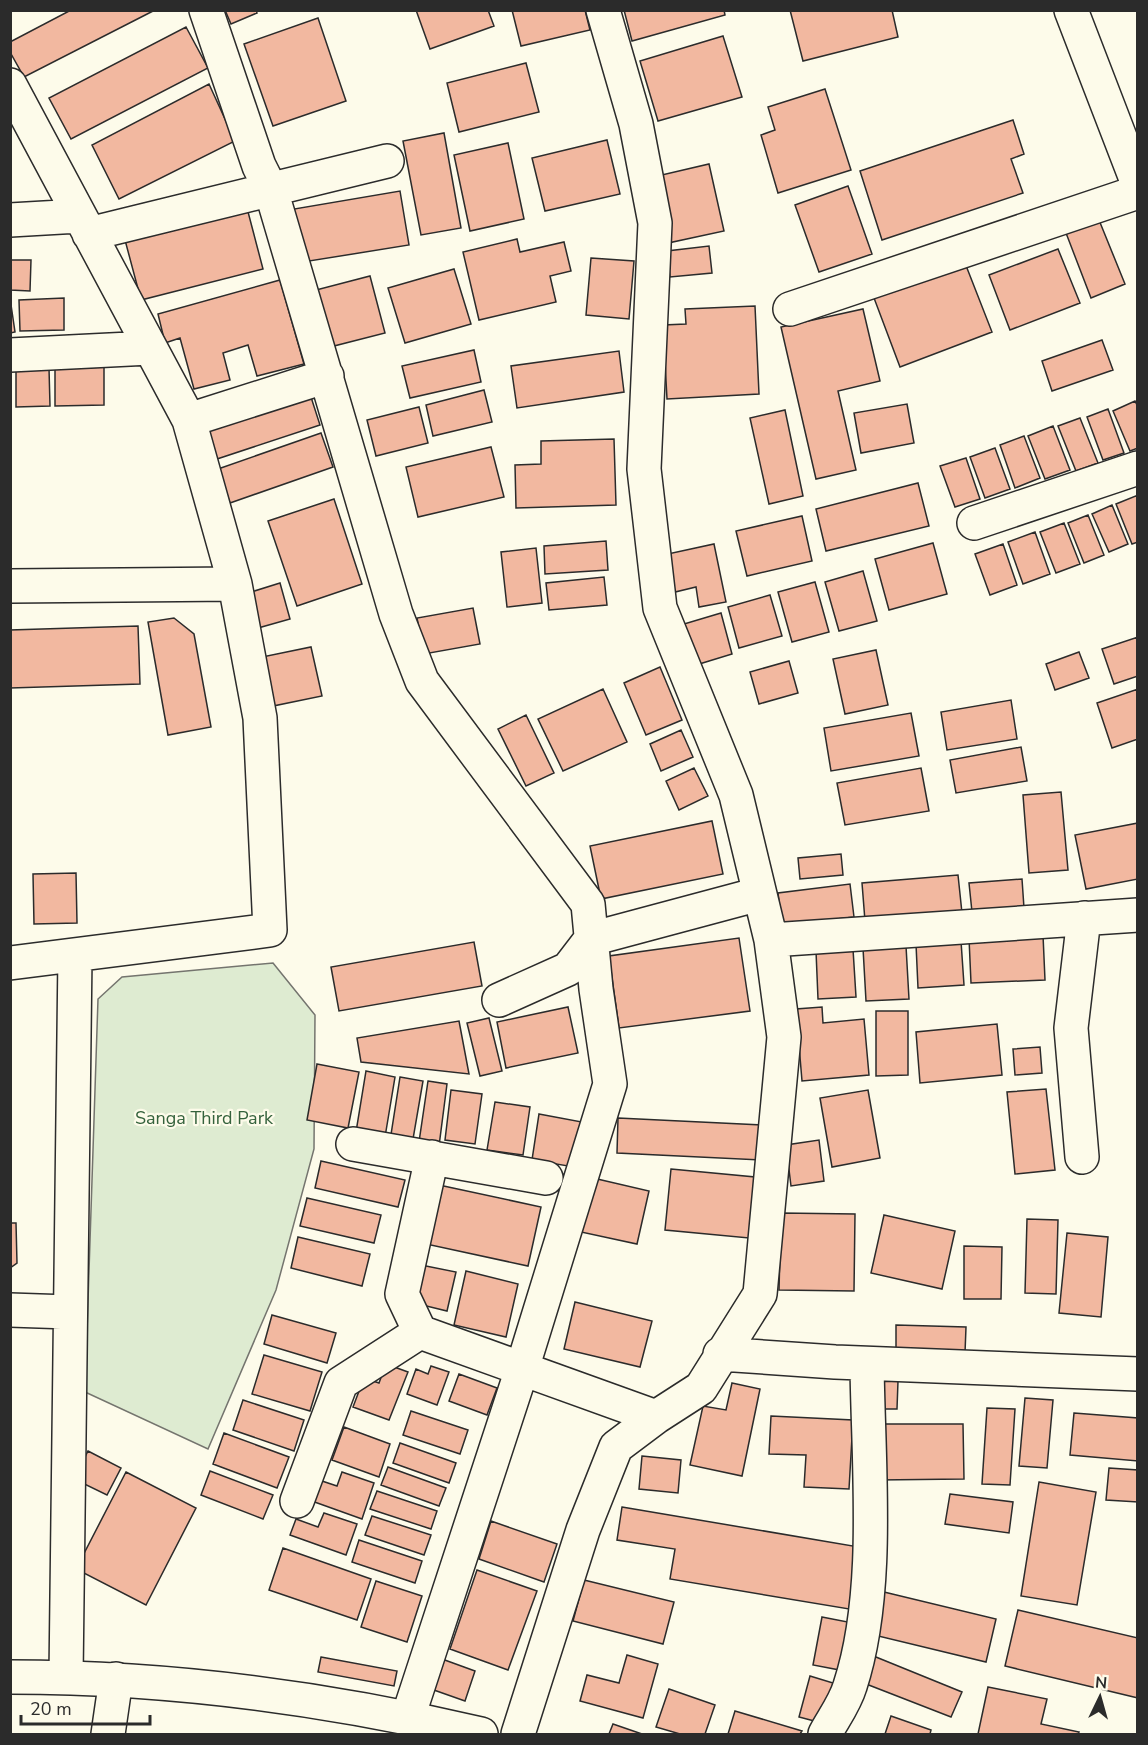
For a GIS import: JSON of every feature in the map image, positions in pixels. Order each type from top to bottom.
[{"type":"street","points":[[206,10],[259,166],[271,190],[318,356],[327,376],[396,614],[422,681],[588,904],[610,1084],[522,1368],[397,1722]]},
{"type":"street","points":[[518,1734],[583,1530],[616,1447],[656,1417],[701,1388],[759,1294],[784,1037],[771,940],[736,795],[660,608],[644,469],[655,222],[636,124],[603,10]]},
{"type":"street","points":[[1071,10],[1137,184]]},
{"type":"street","points":[[10,85],[189,420],[235,584],[260,718],[270,930],[10,963]]},
{"type":"street","points":[[10,220],[84,225],[271,190],[387,161]]},
{"type":"street","points":[[790,309],[1137,192]]},
{"type":"street","points":[[10,355],[150,348]]},
{"type":"street","points":[[189,420],[327,376]]},
{"type":"street","points":[[974,523],[1137,468]]},
{"type":"street","points":[[10,586],[235,584]]},
{"type":"street","points":[[499,1000],[568,969],[591,939],[759,894]]},
{"type":"street","points":[[771,940],[1137,915]]},
{"type":"street","points":[[1082,1157],[1071,1028],[1084,918]]},
{"type":"street","points":[[66,1677],[75,955]]},
{"type":"street","points":[[353,1144],[546,1178]]},
{"type":"street","points":[[432,1157],[402,1294],[420,1332],[656,1417]]},
{"type":"street","points":[[10,1311],[69,1312]]},
{"type":"street","points":[[297,1501],[341,1383],[420,1332]]},
{"type":"street","points":[[720,1354],[867,1364],[1137,1374]]},
{"type":"street","points":[[825,1734],[850,1687],[867,1606],[869,1542],[867,1364]]},
{"type":"street","points":[[10,1677],[116,1679],[254,1693],[397,1722],[481,1734]]},
{"type":"street","points":[[108,1734],[116,1679]]},
{"type":"green space","name":"Sanga Third Park","points":[[273,963],[315,1015],[314,1149],[276,1290],[208,1449],[85,1392],[98,999],[122,977]]},
{"type":"building","points":[[71,10],[155,10],[24,77],[10,52],[10,42]]},
{"type":"building","points":[[225,10],[256,10],[257,13],[231,24]]},
{"type":"building","points":[[416,10],[488,10],[494,26],[430,49]]},
{"type":"building","points":[[512,10],[585,10],[590,30],[521,46]]},
{"type":"building","points":[[624,10],[724,10],[725,15],[632,41]]},
{"type":"building","points":[[790,10],[892,10],[898,37],[803,61]]},
{"type":"building","points":[[318,18],[346,101],[273,126],[244,44]]},
{"type":"building","points":[[186,27],[208,68],[71,139],[49,98]]},
{"type":"building","points":[[723,36],[742,97],[658,121],[640,61]]},
{"type":"building","points":[[526,63],[539,112],[459,132],[447,83]]},
{"type":"building","points":[[209,84],[235,141],[119,199],[92,145]]},
{"type":"building","points":[[825,89],[851,170],[778,193],[761,135],[775,130],[768,107]]},
{"type":"building","points":[[1013,120],[1024,154],[1011,159],[1023,193],[882,240],[860,171]]},
{"type":"building","points":[[444,133],[461,228],[421,235],[403,141]]},
{"type":"building","points":[[607,140],[620,194],[545,211],[532,158]]},
{"type":"building","points":[[508,143],[524,219],[470,231],[454,155]]},
{"type":"building","points":[[709,164],[724,231],[668,243],[653,177]]},
{"type":"building","points":[[848,186],[872,254],[819,272],[795,205]]},
{"type":"building","points":[[400,191],[409,245],[303,262],[294,209]]},
{"type":"building","points":[[247,208],[263,269],[141,300],[125,240]]},
{"type":"building","points":[[1099,220],[1125,284],[1091,298],[1066,233]]},
{"type":"building","points":[[517,239],[520,252],[564,242],[571,271],[550,276],[556,302],[479,320],[463,252]]},
{"type":"building","points":[[709,246],[712,273],[670,277],[667,251]]},
{"type":"building","points":[[1058,249],[1080,303],[1010,330],[989,275]]},
{"type":"building","points":[[591,258],[634,261],[629,319],[586,315]]},
{"type":"building","points":[[10,260],[31,260],[30,291],[10,290]]},
{"type":"building","points":[[965,263],[992,332],[900,367],[874,298]]},
{"type":"building","points":[[454,269],[471,324],[405,343],[388,288]]},
{"type":"building","points":[[370,276],[385,333],[330,347],[316,290]]},
{"type":"building","points":[[280,280],[304,364],[257,376],[248,345],[223,353],[230,380],[194,389],[180,338],[165,343],[158,314]]},
{"type":"building","points":[[10,298],[15,332],[10,333]]},
{"type":"building","points":[[64,298],[64,330],[20,331],[19,300]]},
{"type":"building","points":[[755,306],[759,394],[667,399],[663,325],[686,324],[685,309]]},
{"type":"building","points":[[863,309],[880,381],[838,391],[856,470],[816,479],[781,327]]},
{"type":"building","points":[[1102,340],[1113,370],[1052,391],[1042,361]]},
{"type":"building","points":[[474,350],[481,382],[410,398],[402,366]]},
{"type":"building","points":[[619,351],[624,392],[517,408],[511,366]]},
{"type":"building","points":[[104,367],[104,405],[55,406],[55,369]]},
{"type":"building","points":[[49,368],[50,406],[16,407],[16,369]]},
{"type":"building","points":[[484,390],[492,422],[433,436],[426,405]]},
{"type":"building","points":[[310,394],[320,425],[217,459],[207,429]]},
{"type":"building","points":[[1135,401],[1138,407],[1138,448],[1130,451],[1113,411]]},
{"type":"building","points":[[907,404],[914,443],[861,453],[854,413]]},
{"type":"building","points":[[419,407],[428,443],[376,456],[367,420]]},
{"type":"building","points":[[1108,409],[1124,453],[1103,460],[1087,417]]},
{"type":"building","points":[[785,410],[803,496],[769,504],[750,418]]},
{"type":"building","points":[[1080,418],[1098,463],[1076,471],[1058,426]]},
{"type":"building","points":[[1053,426],[1070,470],[1045,479],[1028,436]]},
{"type":"building","points":[[321,433],[333,467],[230,503],[218,469]]},
{"type":"building","points":[[1024,436],[1040,478],[1015,488],[1000,445]]},
{"type":"building","points":[[614,439],[616,505],[516,508],[515,465],[541,464],[541,441]]},
{"type":"building","points":[[491,447],[504,497],[418,517],[406,467]]},
{"type":"building","points":[[995,448],[1010,489],[985,498],[970,457]]},
{"type":"building","points":[[966,458],[980,499],[955,507],[940,466]]},
{"type":"building","points":[[918,483],[929,526],[826,551],[816,509]]},
{"type":"building","points":[[1138,495],[1138,542],[1132,544],[1116,504]]},
{"type":"building","points":[[334,499],[362,584],[297,606],[268,521]]},
{"type":"building","points":[[1112,505],[1128,544],[1109,552],[1092,514]]},
{"type":"building","points":[[1088,515],[1104,555],[1084,563],[1068,523]]},
{"type":"building","points":[[802,516],[812,561],[747,576],[736,531]]},
{"type":"building","points":[[1064,523],[1080,564],[1056,573],[1040,532]]},
{"type":"building","points":[[1035,532],[1050,574],[1023,584],[1008,542]]},
{"type":"building","points":[[606,541],[608,570],[545,574],[544,546]]},
{"type":"building","points":[[933,543],[947,594],[889,610],[875,559]]},
{"type":"building","points":[[714,544],[726,602],[699,607],[696,587],[671,593],[663,555]]},
{"type":"building","points":[[1003,544],[1017,585],[990,595],[975,554]]},
{"type":"building","points":[[536,548],[542,603],[507,607],[501,552]]},
{"type":"building","points":[[863,571],[877,621],[839,631],[825,582]]},
{"type":"building","points":[[604,577],[607,605],[549,610],[546,583]]},
{"type":"building","points":[[815,582],[829,632],[792,642],[778,592]]},
{"type":"building","points":[[280,583],[290,619],[258,628],[248,593]]},
{"type":"building","points":[[770,595],[782,636],[739,648],[728,607]]},
{"type":"building","points":[[473,608],[480,644],[424,654],[417,618]]},
{"type":"building","points":[[721,613],[732,654],[696,665],[684,624]]},
{"type":"building","points":[[174,618],[194,634],[211,727],[168,735],[148,622]]},
{"type":"building","points":[[138,626],[140,684],[10,688],[10,630]]},
{"type":"building","points":[[1138,637],[1138,676],[1114,684],[1102,649]]},
{"type":"building","points":[[311,647],[322,696],[273,706],[262,657]]},
{"type":"building","points":[[876,650],[888,705],[845,714],[833,659]]},
{"type":"building","points":[[1079,652],[1089,678],[1055,690],[1046,664]]},
{"type":"building","points":[[789,661],[798,693],[759,704],[750,672]]},
{"type":"building","points":[[660,667],[682,720],[646,735],[624,683]]},
{"type":"building","points":[[603,689],[627,742],[563,771],[538,719]]},
{"type":"building","points":[[1138,689],[1138,739],[1112,748],[1097,703]]},
{"type":"building","points":[[1011,700],[1017,739],[947,750],[941,712]]},
{"type":"building","points":[[911,713],[919,756],[831,771],[824,728]]},
{"type":"building","points":[[526,715],[554,773],[526,786],[498,729]]},
{"type":"building","points":[[681,730],[693,757],[661,771],[650,744]]},
{"type":"building","points":[[1021,747],[1027,781],[956,793],[950,760]]},
{"type":"building","points":[[694,768],[708,796],[679,810],[666,781]]},
{"type":"building","points":[[921,768],[929,811],[845,825],[837,783]]},
{"type":"building","points":[[1061,792],[1068,870],[1029,873],[1023,795]]},
{"type":"building","points":[[712,821],[723,874],[601,899],[590,846]]},
{"type":"building","points":[[1138,823],[1138,879],[1086,889],[1075,835]]},
{"type":"building","points":[[841,854],[843,875],[800,879],[798,858]]},
{"type":"building","points":[[76,873],[77,923],[34,924],[33,874]]},
{"type":"building","points":[[958,875],[962,913],[865,921],[862,883]]},
{"type":"building","points":[[1022,879],[1024,908],[972,912],[969,883]]},
{"type":"building","points":[[850,884],[854,917],[782,925],[778,893]]},
{"type":"building","points":[[1043,935],[1045,980],[971,983],[969,938]]},
{"type":"building","points":[[739,938],[750,1011],[619,1028],[609,956]]},
{"type":"building","points":[[961,941],[964,985],[918,988],[916,944]]},
{"type":"building","points":[[474,942],[482,986],[339,1011],[331,967]]},
{"type":"building","points":[[906,946],[909,999],[866,1001],[863,948]]},
{"type":"building","points":[[853,949],[856,997],[818,999],[816,951]]},
{"type":"building","points":[[568,1007],[578,1053],[506,1068],[497,1022]]},
{"type":"building","points":[[822,1007],[823,1023],[864,1019],[869,1075],[802,1081],[796,1009]]},
{"type":"building","points":[[876,1011],[908,1011],[908,1075],[876,1076]]},
{"type":"building","points":[[489,1018],[502,1071],[480,1076],[467,1023]]},
{"type":"building","points":[[459,1021],[469,1074],[361,1062],[357,1038]]},
{"type":"building","points":[[997,1024],[1002,1075],[920,1083],[916,1032]]},
{"type":"building","points":[[1040,1047],[1042,1073],[1015,1075],[1013,1049]]},
{"type":"building","points":[[317,1064],[359,1072],[348,1128],[307,1120]]},
{"type":"building","points":[[366,1071],[395,1077],[385,1137],[356,1132]]},
{"type":"building","points":[[400,1077],[423,1081],[412,1145],[390,1141]]},
{"type":"building","points":[[428,1081],[447,1084],[439,1146],[419,1142]]},
{"type":"building","points":[[1046,1089],[1055,1170],[1015,1174],[1007,1092]]},
{"type":"building","points":[[451,1090],[482,1094],[475,1144],[445,1140]]},
{"type":"building","points":[[868,1090],[880,1158],[832,1167],[820,1098]]},
{"type":"building","points":[[495,1102],[530,1107],[523,1155],[487,1150]]},
{"type":"building","points":[[539,1114],[582,1122],[574,1167],[532,1160]]},
{"type":"building","points":[[618,1118],[762,1125],[761,1160],[617,1153]]},
{"type":"building","points":[[819,1140],[824,1181],[791,1186],[786,1145]]},
{"type":"building","points":[[321,1161],[405,1180],[398,1207],[315,1188]]},
{"type":"building","points":[[671,1169],[755,1177],[749,1238],[665,1230]]},
{"type":"building","points":[[593,1178],[649,1191],[637,1244],[581,1232]]},
{"type":"building","points":[[439,1185],[541,1207],[528,1266],[426,1244]]},
{"type":"building","points":[[307,1198],[381,1215],[374,1243],[300,1226]]},
{"type":"building","points":[[781,1213],[855,1214],[854,1291],[779,1290]]},
{"type":"building","points":[[884,1215],[955,1231],[942,1289],[871,1273]]},
{"type":"building","points":[[1027,1219],[1058,1220],[1056,1294],[1025,1293]]},
{"type":"building","points":[[10,1223],[16,1223],[17,1263],[10,1268]]},
{"type":"building","points":[[1067,1233],[1108,1237],[1101,1317],[1059,1313]]},
{"type":"building","points":[[298,1237],[370,1254],[362,1286],[291,1268]]},
{"type":"building","points":[[964,1246],[1002,1247],[1001,1299],[964,1299]]},
{"type":"building","points":[[416,1264],[456,1272],[447,1311],[414,1303]]},
{"type":"building","points":[[466,1271],[518,1284],[506,1337],[454,1325]]},
{"type":"building","points":[[575,1302],[652,1321],[640,1367],[564,1349]]},
{"type":"building","points":[[272,1315],[336,1333],[327,1363],[264,1344]]},
{"type":"building","points":[[896,1325],[966,1327],[965,1353],[896,1350]]},
{"type":"building","points":[[264,1355],[322,1372],[310,1411],[252,1394]]},
{"type":"building","points":[[386,1364],[408,1372],[389,1420],[353,1407],[364,1378],[379,1383]]},
{"type":"building","points":[[431,1366],[449,1372],[437,1405],[407,1394],[416,1369],[428,1374]]},
{"type":"building","points":[[459,1374],[497,1388],[487,1415],[449,1401]]},
{"type":"building","points":[[875,1380],[898,1381],[897,1409],[875,1409]]},
{"type":"building","points":[[732,1383],[760,1389],[742,1476],[690,1465],[703,1406],[726,1410]]},
{"type":"building","points":[[1025,1398],[1053,1400],[1047,1468],[1019,1466]]},
{"type":"building","points":[[243,1400],[304,1420],[294,1451],[233,1430]]},
{"type":"building","points":[[987,1408],[1015,1409],[1010,1485],[982,1484]]},
{"type":"building","points":[[411,1411],[468,1430],[460,1454],[403,1435]]},
{"type":"building","points":[[1074,1413],[1138,1418],[1138,1461],[1070,1455]]},
{"type":"building","points":[[771,1416],[853,1420],[849,1489],[804,1487],[806,1455],[769,1454]]},
{"type":"building","points":[[877,1424],[963,1424],[964,1479],[877,1480]]},
{"type":"building","points":[[344,1427],[390,1444],[379,1477],[332,1460]]},
{"type":"building","points":[[224,1433],[289,1457],[277,1488],[213,1464]]},
{"type":"building","points":[[400,1443],[456,1463],[449,1483],[393,1463]]},
{"type":"building","points":[[88,1451],[121,1468],[107,1495],[74,1479]]},
{"type":"building","points":[[642,1456],[681,1460],[678,1493],[639,1489]]},
{"type":"building","points":[[388,1467],[446,1488],[439,1506],[381,1485]]},
{"type":"building","points":[[1109,1468],[1138,1470],[1138,1502],[1106,1500]]},
{"type":"building","points":[[210,1471],[273,1495],[263,1519],[201,1495]]},
{"type":"building","points":[[126,1472],[196,1508],[146,1605],[76,1569]]},
{"type":"building","points":[[342,1472],[374,1483],[362,1519],[309,1500],[316,1479],[337,1486]]},
{"type":"building","points":[[1039,1482],[1096,1492],[1077,1605],[1021,1596]]},
{"type":"building","points":[[377,1491],[437,1511],[431,1529],[370,1509]]},
{"type":"building","points":[[950,1494],[1013,1502],[1009,1533],[945,1524]]},
{"type":"building","points":[[622,1507],[859,1547],[849,1609],[670,1579],[675,1549],[617,1540]]},
{"type":"building","points":[[324,1513],[357,1524],[346,1555],[290,1535],[296,1519],[318,1527]]},
{"type":"building","points":[[372,1516],[431,1535],[424,1555],[365,1535]]},
{"type":"building","points":[[491,1521],[557,1544],[544,1582],[479,1559]]},
{"type":"building","points":[[359,1540],[422,1561],[415,1583],[352,1562]]},
{"type":"building","points":[[283,1548],[371,1579],[357,1620],[269,1590]]},
{"type":"building","points":[[477,1570],[537,1591],[508,1670],[450,1649]]},
{"type":"building","points":[[584,1580],[674,1602],[663,1644],[573,1621]]},
{"type":"building","points":[[376,1581],[422,1596],[407,1642],[361,1627]]},
{"type":"building","points":[[884,1592],[996,1619],[986,1662],[874,1635]]},
{"type":"building","points":[[1018,1610],[1138,1638],[1138,1698],[1005,1666]]},
{"type":"building","points":[[822,1617],[853,1623],[845,1671],[813,1665]]},
{"type":"building","points":[[627,1655],[658,1664],[643,1718],[580,1701],[587,1675],[619,1683]]},
{"type":"building","points":[[871,1655],[962,1692],[951,1717],[861,1682]]},
{"type":"building","points":[[321,1657],[397,1671],[394,1686],[318,1672]]},
{"type":"building","points":[[442,1659],[475,1671],[465,1701],[431,1689]]},
{"type":"building","points":[[810,1676],[833,1683],[822,1723],[799,1717]]},
{"type":"building","points":[[988,1687],[1047,1699],[1041,1724],[1079,1732],[1078,1734],[978,1734]]},
{"type":"building","points":[[669,1689],[715,1705],[705,1734],[680,1734],[656,1727]]},
{"type":"building","points":[[735,1711],[802,1731],[800,1734],[728,1734]]},
{"type":"building","points":[[891,1716],[931,1730],[930,1734],[885,1734]]},
{"type":"building","points":[[613,1724],[642,1734],[609,1734]]}]
